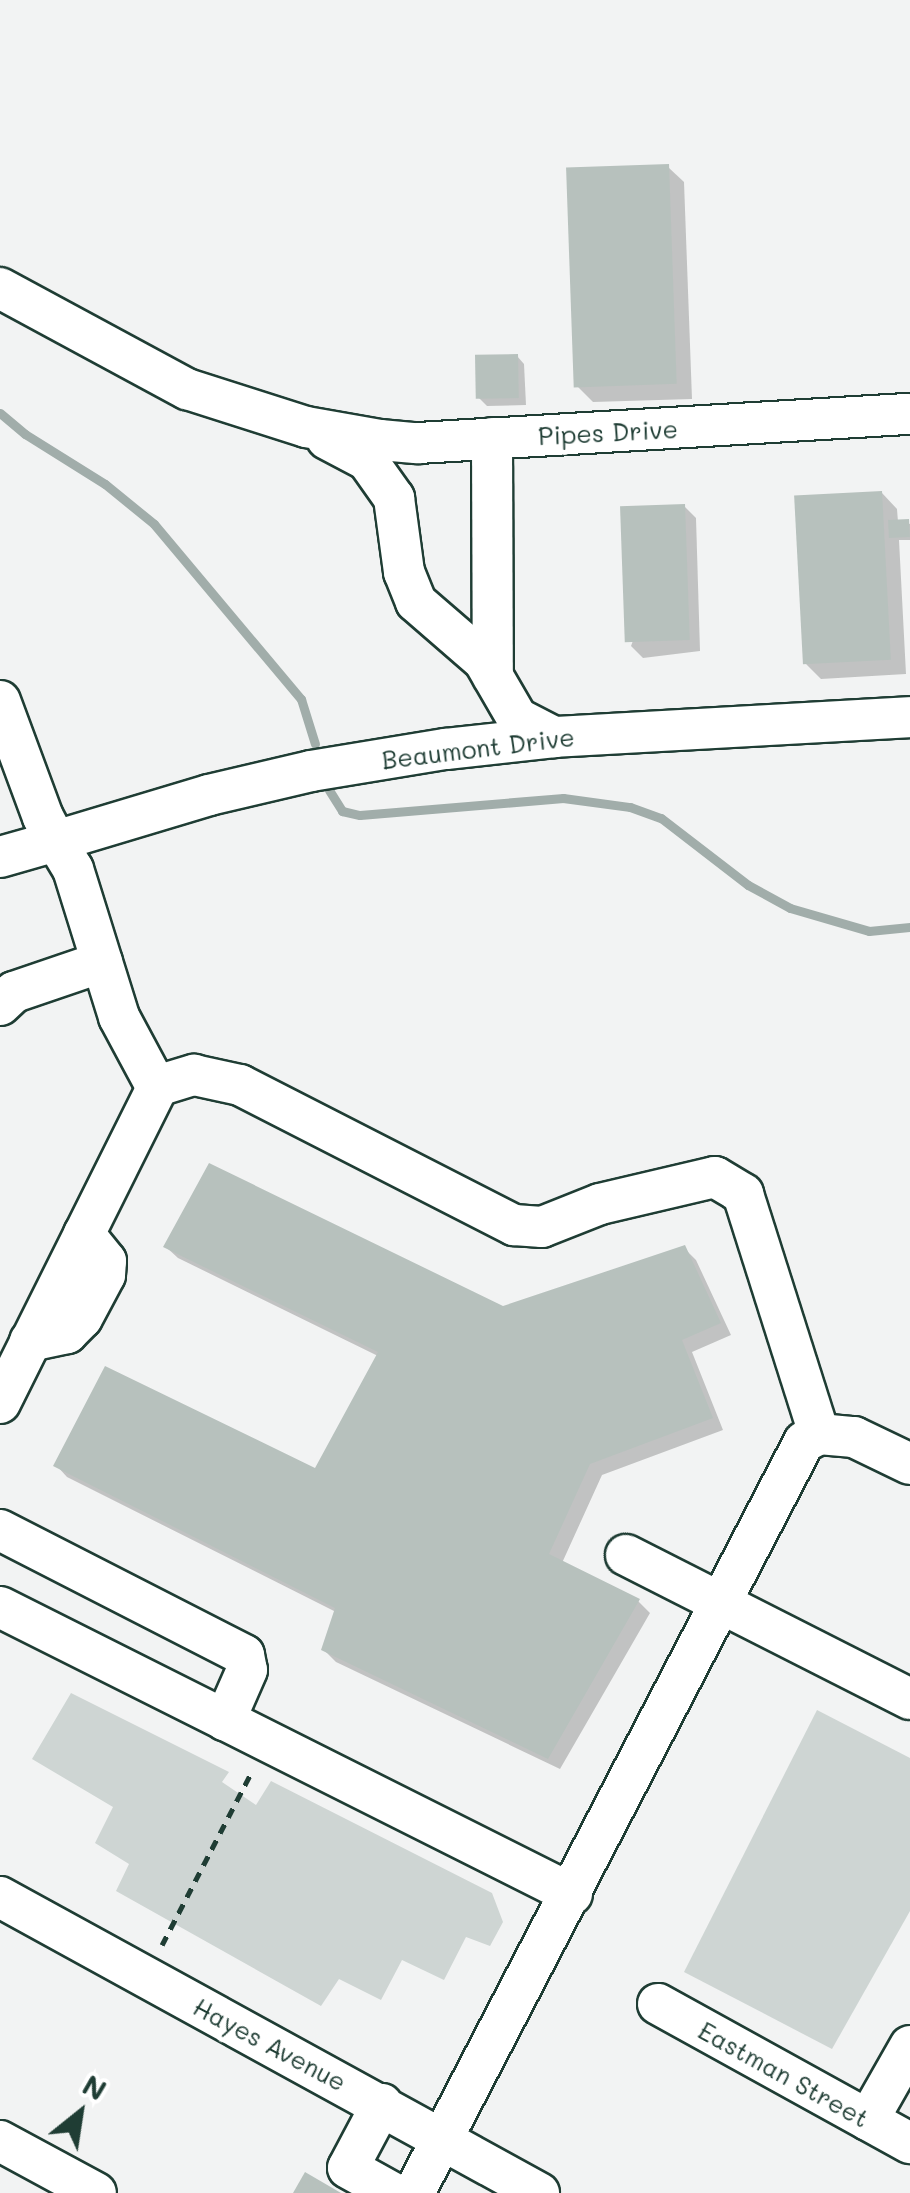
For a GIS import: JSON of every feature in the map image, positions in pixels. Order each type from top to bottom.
[{"type":"street","name":"Pipes Drive","points":[[0,288],[187,388],[306,427],[418,443],[910,414]]},
{"type":"street","name":"Pipes Drive","points":[[306,427],[367,460],[394,498],[404,572],[416,602],[484,661],[516,718],[554,737]]},
{"type":"street","points":[[492,438],[494,676]]},
{"type":"street","points":[[1,708],[56,841],[74,869],[119,1017],[157,1086]]},
{"type":"street","name":"Beaumont Drive","points":[[0,857],[209,795],[311,771],[554,737],[910,717]]},
{"type":"street","points":[[0,1005],[14,992],[102,962]]},
{"type":"street","points":[[0,1403],[157,1086],[194,1075],[240,1085],[514,1225],[542,1227],[600,1204],[715,1177],[743,1194],[819,1434]]},
{"type":"street","points":[[414,2193],[804,1442],[819,1434],[854,1437],[910,1464]]},
{"type":"street","points":[[0,1530],[244,1655],[247,1670],[226,1720]]},
{"type":"street","points":[[626,1555],[910,1700]]},
{"type":"street","points":[[0,1607],[572,1894]]},
{"type":"street","name":"Hayes Avenue","points":[[0,1897],[382,2104],[518,2188]]},
{"type":"street","name":"Eastman Street","points":[[658,2004],[910,2143]]},
{"type":"street","points":[[868,2120],[910,2046]]},
{"type":"street","points":[[382,2104],[348,2168],[393,2193]]},
{"type":"street","points":[[0,2140],[96,2193]]},
{"type":"path","points":[[158,1952],[258,1759]]},
{"type":"shaded area","points":[[71,1693],[229,1772],[222,1782],[256,1805],[271,1781],[492,1893],[503,1922],[490,1946],[466,1937],[444,1980],[402,1960],[381,2000],[339,1979],[321,2006],[116,1891],[129,1864],[95,1843],[113,1807],[32,1759]]},
{"type":"shaded area","points":[[817,1710],[910,1758],[910,1911],[832,2049],[684,1972]]},
{"type":"building","points":[[669,164],[677,384],[574,387],[566,168]]},
{"type":"building","points":[[518,354],[519,398],[476,399],[475,355]]},
{"type":"building","points":[[882,491],[891,660],[803,664],[794,496]]},
{"type":"building","points":[[685,504],[690,640],[625,642],[620,506]]},
{"type":"building","points":[[909,519],[910,537],[889,538],[888,520]]},
{"type":"building","points":[[209,1163],[503,1306],[685,1245],[721,1323],[682,1340],[713,1418],[590,1464],[549,1554],[640,1599],[548,1759],[321,1650],[335,1608],[53,1466],[105,1366],[315,1468],[378,1352],[163,1247]]},
{"type":"building","points":[[305,2172],[341,2193],[293,2193]]},
{"type":"waterway","points":[[0,413],[25,434],[105,484],[154,524],[301,699],[315,744]]},
{"type":"waterway","points":[[329,790],[342,811],[360,815],[563,798],[630,807],[661,818],[748,885],[790,908],[869,931],[910,927]]}]
